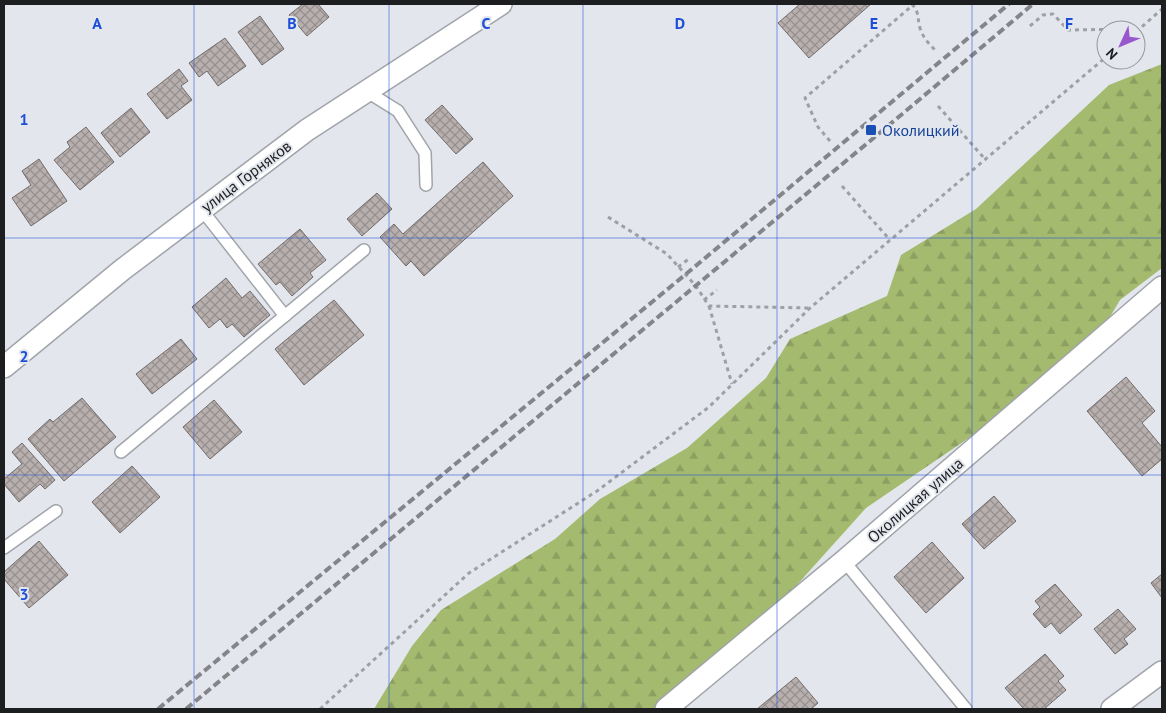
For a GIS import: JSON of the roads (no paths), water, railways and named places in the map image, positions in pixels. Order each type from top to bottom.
[{"type":"street","name":"улица Горняков","points":[[4,367],[122,270],[307,130],[501,4]]},
{"type":"street","name":"Околицкая улица","points":[[666,709],[844,561],[1162,288]]},
{"type":"street","points":[[1112,709],[1162,672]]},
{"type":"lane","points":[[366,91],[398,111],[426,153],[426,185]]},
{"type":"lane","points":[[202,210],[285,316]]},
{"type":"lane","points":[[122,452],[364,250]]},
{"type":"lane","points":[[4,548],[56,511]]},
{"type":"lane","points":[[844,561],[966,709]]},
{"type":"railway","points":[[158,709],[686,274],[1009,4]]},
{"type":"railway","points":[[186,709],[1033,4]]},
{"type":"place","name":"Околицкий","points":[[871,130]]}]
